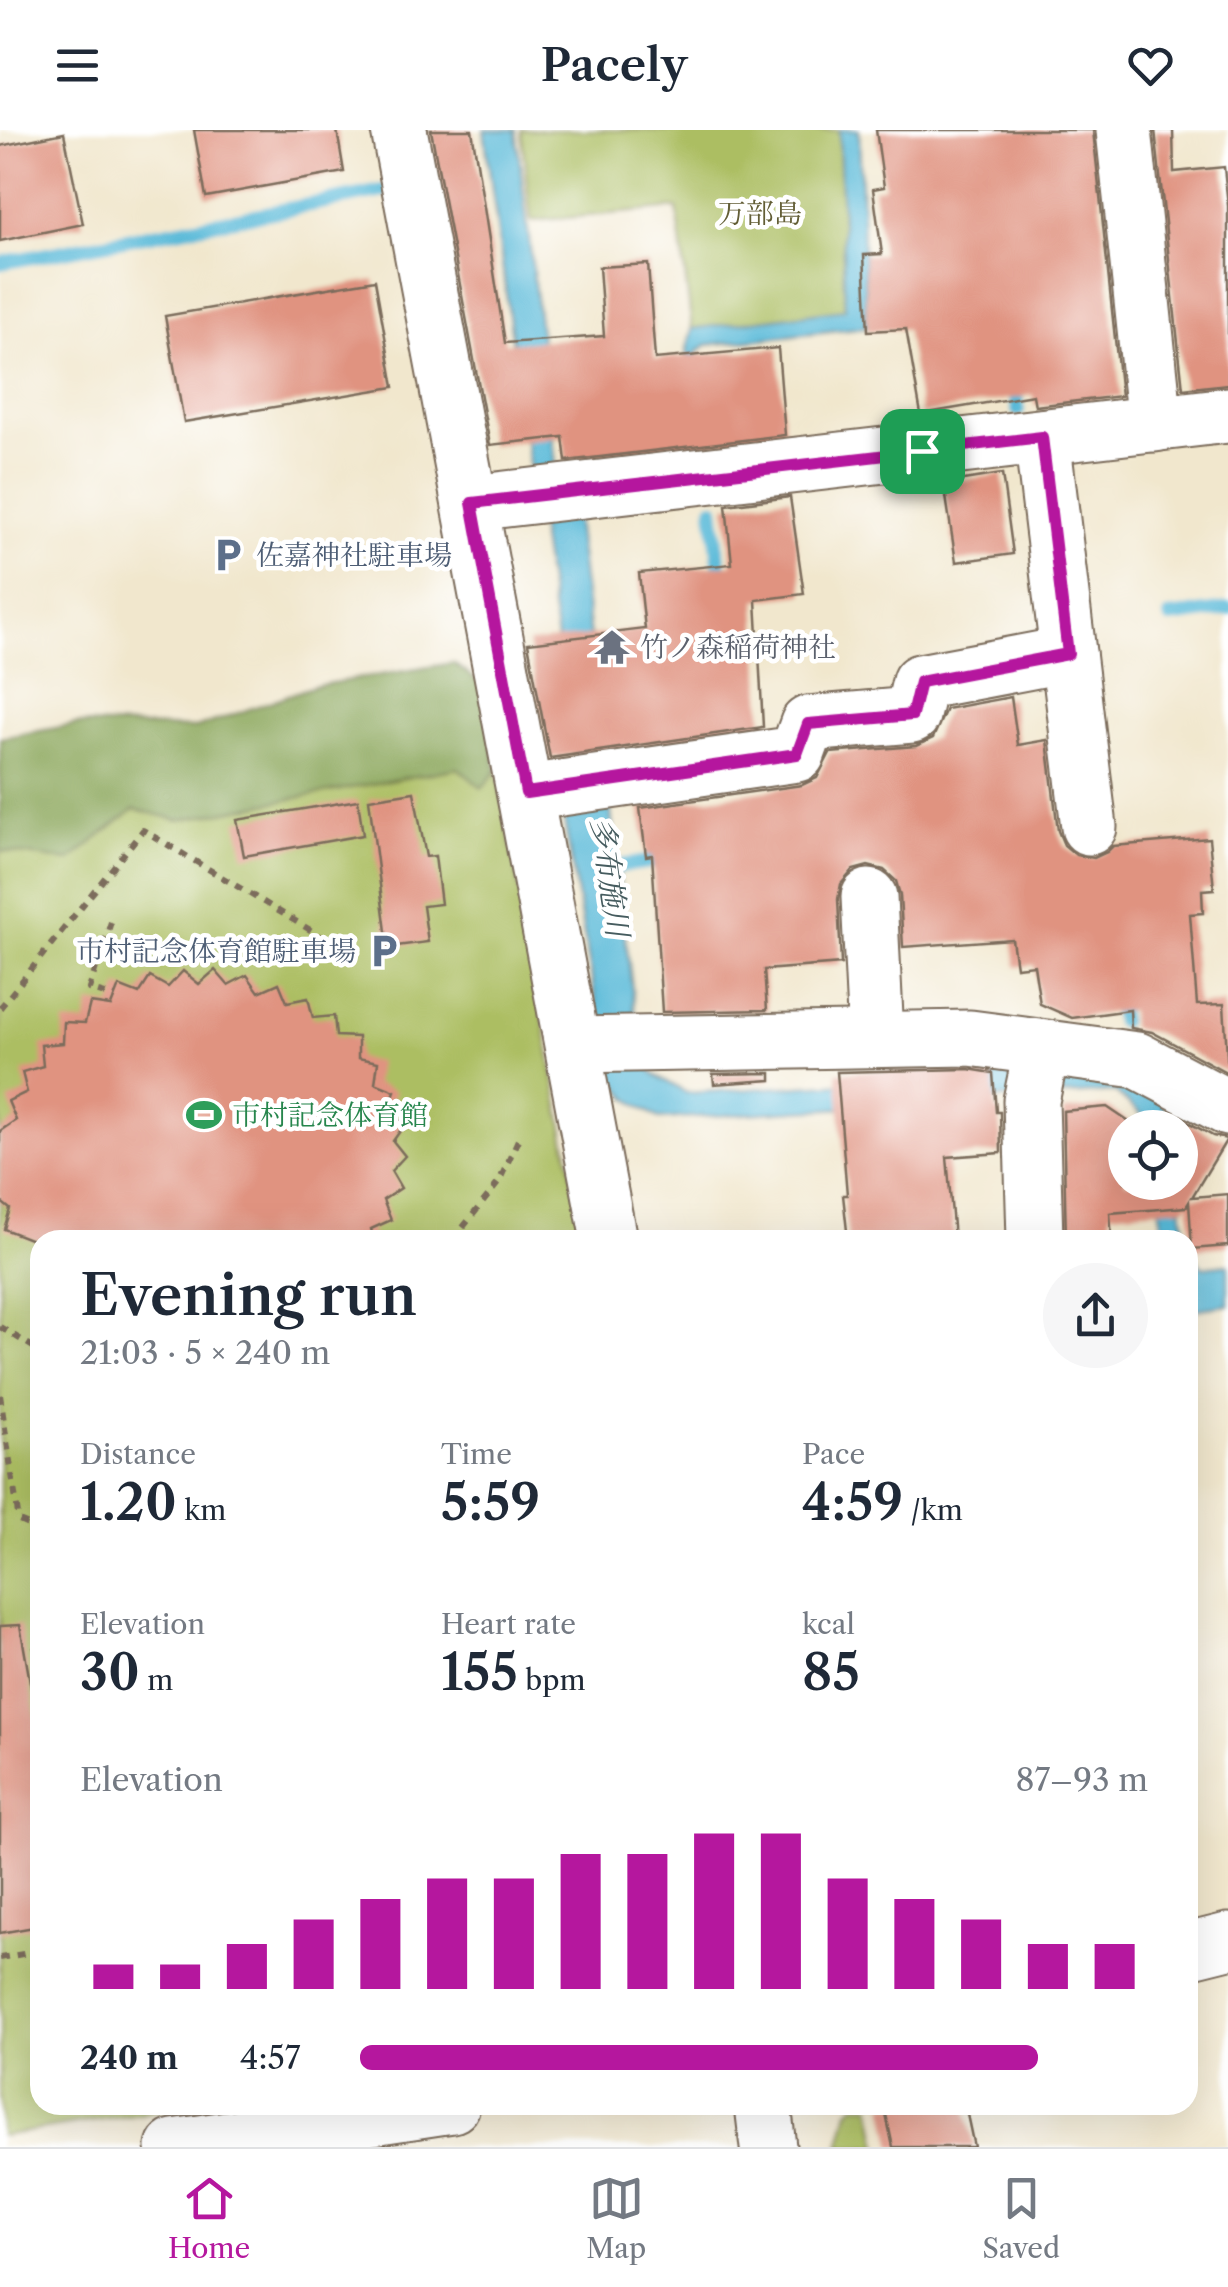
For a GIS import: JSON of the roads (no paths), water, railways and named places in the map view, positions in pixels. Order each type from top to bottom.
[{"type":"street","points":[[400,130],[517,498],[569,786],[604,1044],[609,1230]]},
{"type":"street","points":[[1124,130],[1155,424]]},
{"type":"street","points":[[517,498],[1228,415]]},
{"type":"street","points":[[1042,437],[1089,827]]},
{"type":"street","points":[[569,786],[797,754],[808,724],[912,715],[920,682],[1068,654]]},
{"type":"street","points":[[869,897],[876,1037]]},
{"type":"street","points":[[604,1044],[970,1038],[1137,1060],[1228,1108]]},
{"type":"street","points":[[1035,1230],[1031,1101],[1042,1048]]},
{"type":"street","points":[[1198,1948],[1228,1941]]},
{"type":"street","points":[[174,2147],[386,2115]]},
{"type":"street","points":[[764,2115],[768,2147]]},
{"type":"water","name":"多布施川","points":[[484,130],[516,130],[558,482],[576,520],[640,1056],[652,1073],[687,1093],[1011,1073],[1019,1062],[1161,1094],[1164,1110],[1136,1110],[1115,1092],[660,1119],[629,1099],[608,1072],[562,809],[582,796],[530,471]]},
{"type":"water","points":[[839,130],[859,130],[866,327],[706,345],[696,353],[703,455],[695,455],[687,349],[692,329],[845,309]]},
{"type":"water","points":[[1158,1200],[1180,1200],[1185,1230],[1163,1230]]},
{"type":"water","points":[[1198,1261],[1203,1267],[1228,1264],[1228,1305],[1198,1309]]},
{"type":"waterway","points":[[0,263],[383,191]]},
{"type":"waterway","points":[[1014,381],[1018,410]]},
{"type":"waterway","points":[[713,508],[721,579]]},
{"type":"waterway","points":[[1170,617],[1228,609]]},
{"type":"waterway","name":"多布施川","points":[[608,868],[670,859]]},
{"type":"waterway","points":[[1115,993],[1121,1021]]},
{"type":"place","name":"佐嘉神社駐車場","points":[[228,555]]},
{"type":"place","name":"竹ノ森稲荷神社","points":[[612,647]]},
{"type":"place","name":"市村記念体育館駐車場","points":[[384,951]]},
{"type":"place","name":"市村記念体育館","points":[[204,1115]]},
{"type":"park label","name":"万部島","points":[[760,213]]}]
